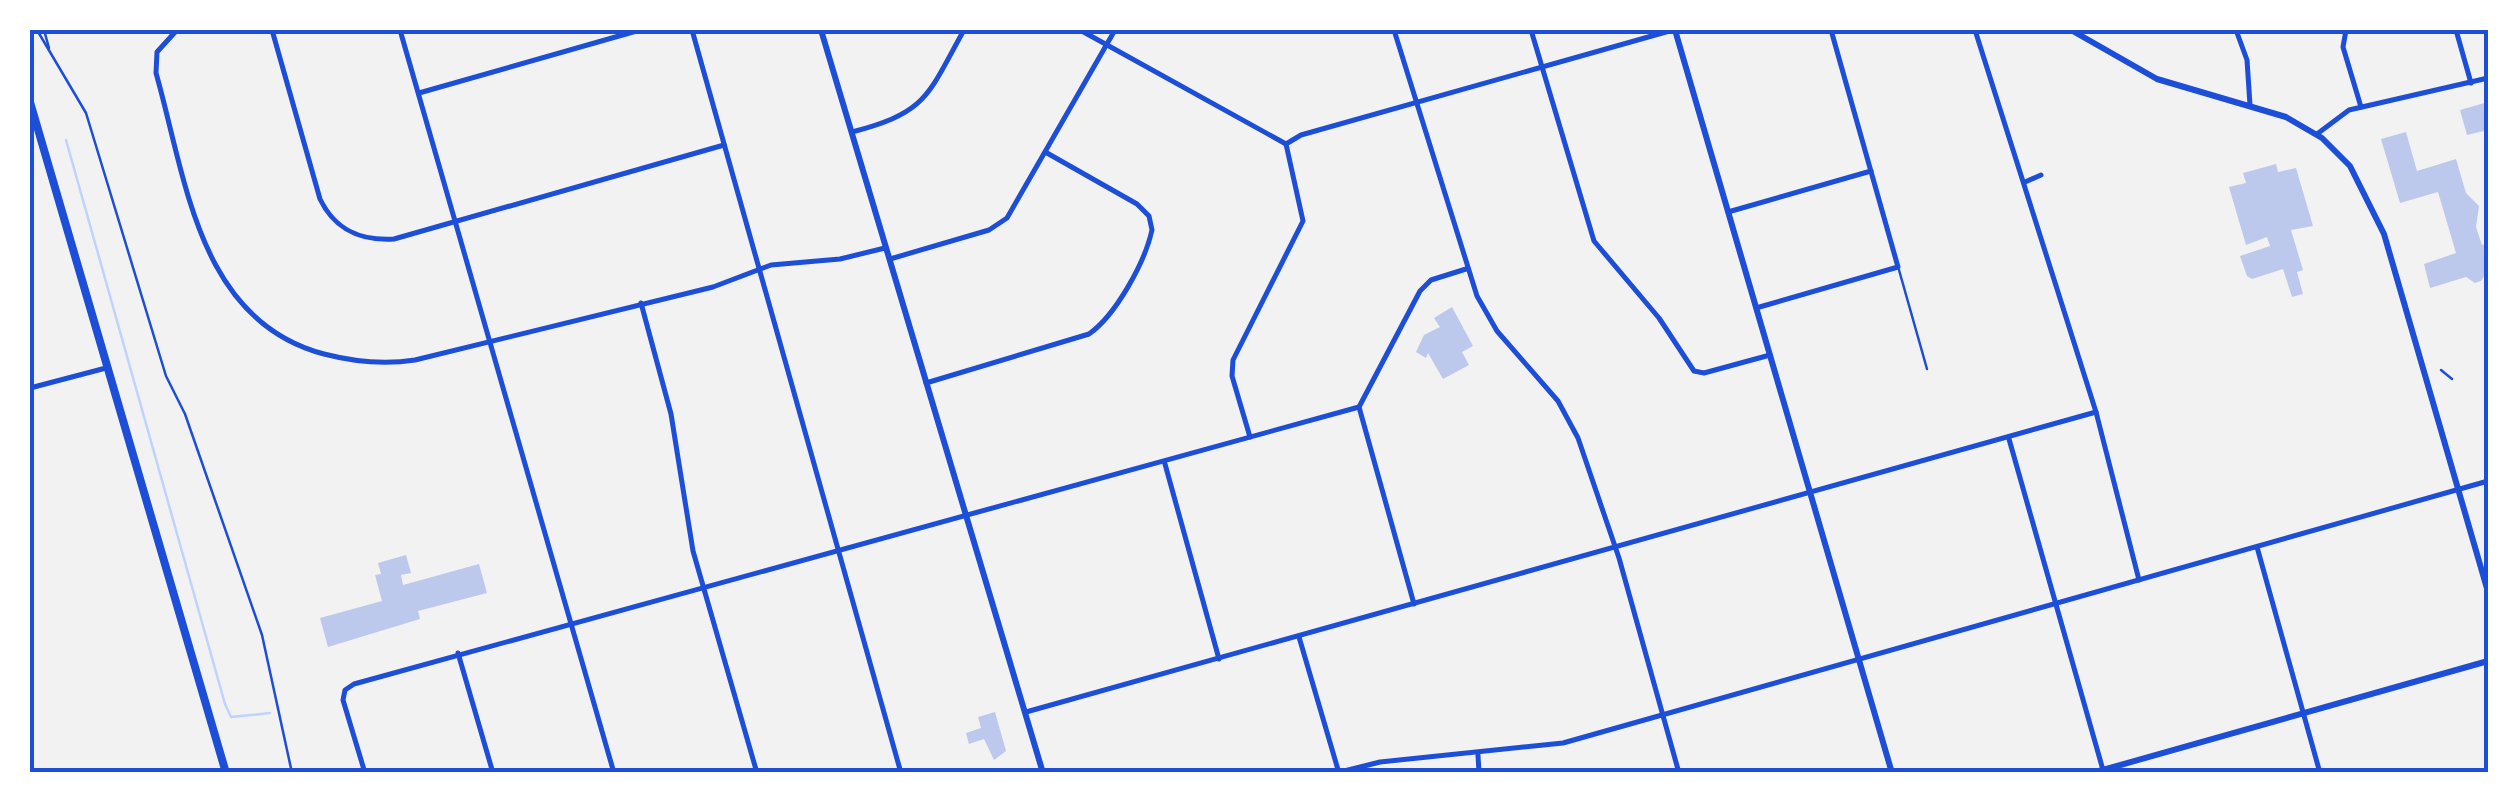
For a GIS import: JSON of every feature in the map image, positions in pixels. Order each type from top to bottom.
[{"type":"main road","points":[[821,30],[1040,772]]},
{"type":"main road","points":[[1674,30],[1892,773]]},
{"type":"main road","points":[[2070,30],[2157,80],[2250,105],[2317,134],[2350,166],[2379,220],[2488,592]]},
{"type":"main road","points":[[30,102],[226,773]]},
{"type":"main road","points":[[2092,773],[2488,661]]},
{"type":"street","points":[[177,30],[157,52],[156,73],[206,250],[234,297],[258,320],[312,351],[366,363],[415,360],[641,304],[759,270],[886,248]]},
{"type":"street","points":[[272,30],[320,199],[334,222],[356,235],[381,240],[724,145]]},
{"type":"street","points":[[400,30],[614,773]]},
{"type":"street","points":[[419,93],[640,30]]},
{"type":"street","points":[[692,30],[901,773]]},
{"type":"street","points":[[852,132],[898,119],[917,108],[964,30]]},
{"type":"street","points":[[1080,30],[1286,144],[1304,220],[1232,360],[1232,376],[1250,437]]},
{"type":"street","points":[[889,260],[999,224],[1015,209],[1115,30]]},
{"type":"street","points":[[1394,30],[1466,268],[1497,331],[1549,389],[1573,426],[1614,549],[1679,773]]},
{"type":"street","points":[[1530,30],[1594,242],[1659,318],[1689,366],[1704,373],[1770,355]]},
{"type":"street","points":[[1286,144],[1301,134],[1674,30]]},
{"type":"street","points":[[1756,308],[1898,267],[1830,30]]},
{"type":"street","points":[[1976,30],[2096,412],[2139,580]]},
{"type":"street","points":[[2236,30],[2247,60],[2250,105]]},
{"type":"street","points":[[2346,30],[2343,47],[2362,107]]},
{"type":"street","points":[[2456,30],[2471,83]]},
{"type":"street","points":[[2317,134],[2342,112],[2488,78]]},
{"type":"street","points":[[926,383],[1089,334],[1106,319],[1144,251],[1152,230],[1145,210],[1047,153]]},
{"type":"street","points":[[1728,212],[1870,170]]},
{"type":"street","points":[[2024,182],[2041,176]]},
{"type":"street","points":[[1414,604],[1359,408],[1420,290],[1431,280],[1466,268]]},
{"type":"street","points":[[641,304],[671,414],[693,550],[756,773]]},
{"type":"street","points":[[30,388],[106,368]]},
{"type":"street","points":[[365,773],[343,700],[345,690],[568,622],[1359,408]]},
{"type":"street","points":[[1024,713],[2096,412]]},
{"type":"street","points":[[2008,438],[2103,772]]},
{"type":"street","points":[[1165,463],[1219,659]]},
{"type":"street","points":[[1299,637],[1338,773],[1380,762],[1478,755],[1563,743],[1663,716],[1859,657],[2488,481]]},
{"type":"street","points":[[2257,547],[2320,773]]},
{"type":"street","points":[[458,653],[493,773]]},
{"type":"street","points":[[1478,755],[1479,773]]},
{"type":"lane","points":[[1898,267],[1927,370]]},
{"type":"path","points":[[37,30],[86,112],[166,376],[184,414],[262,635],[292,773]]},
{"type":"path","points":[[44,30],[50,51]]},
{"type":"path","points":[[2441,370],[2452,380]]},
{"type":"building","points":[[2488,102],[2488,130],[2467,135],[2460,110]]},
{"type":"building","points":[[2406,132],[2417,171],[2456,159],[2466,193],[2479,206],[2476,227],[2482,245],[2488,243],[2488,270],[2481,281],[2475,283],[2466,277],[2430,288],[2424,264],[2456,253],[2438,192],[2400,203],[2381,139]]},
{"type":"building","points":[[2276,164],[2278,172],[2296,168],[2313,226],[2291,230],[2303,270],[2297,272],[2303,294],[2292,297],[2283,269],[2252,279],[2247,276],[2240,256],[2270,246],[2267,237],[2246,245],[2229,187],[2246,183],[2243,173]]},
{"type":"building","points":[[1452,307],[1473,346],[1462,352],[1469,365],[1443,379],[1428,353],[1426,358],[1416,352],[1424,335],[1440,327],[1434,318]]},
{"type":"building","points":[[406,555],[411,573],[401,575],[403,585],[479,564],[487,593],[418,611],[420,619],[328,647],[320,618],[382,601],[375,575],[381,574],[378,563]]},
{"type":"building","points":[[995,712],[1006,751],[994,760],[984,739],[969,744],[966,733],[981,728],[978,717]]},
{"type":"waterway","points":[[66,140],[225,704],[231,717],[270,713]]}]
